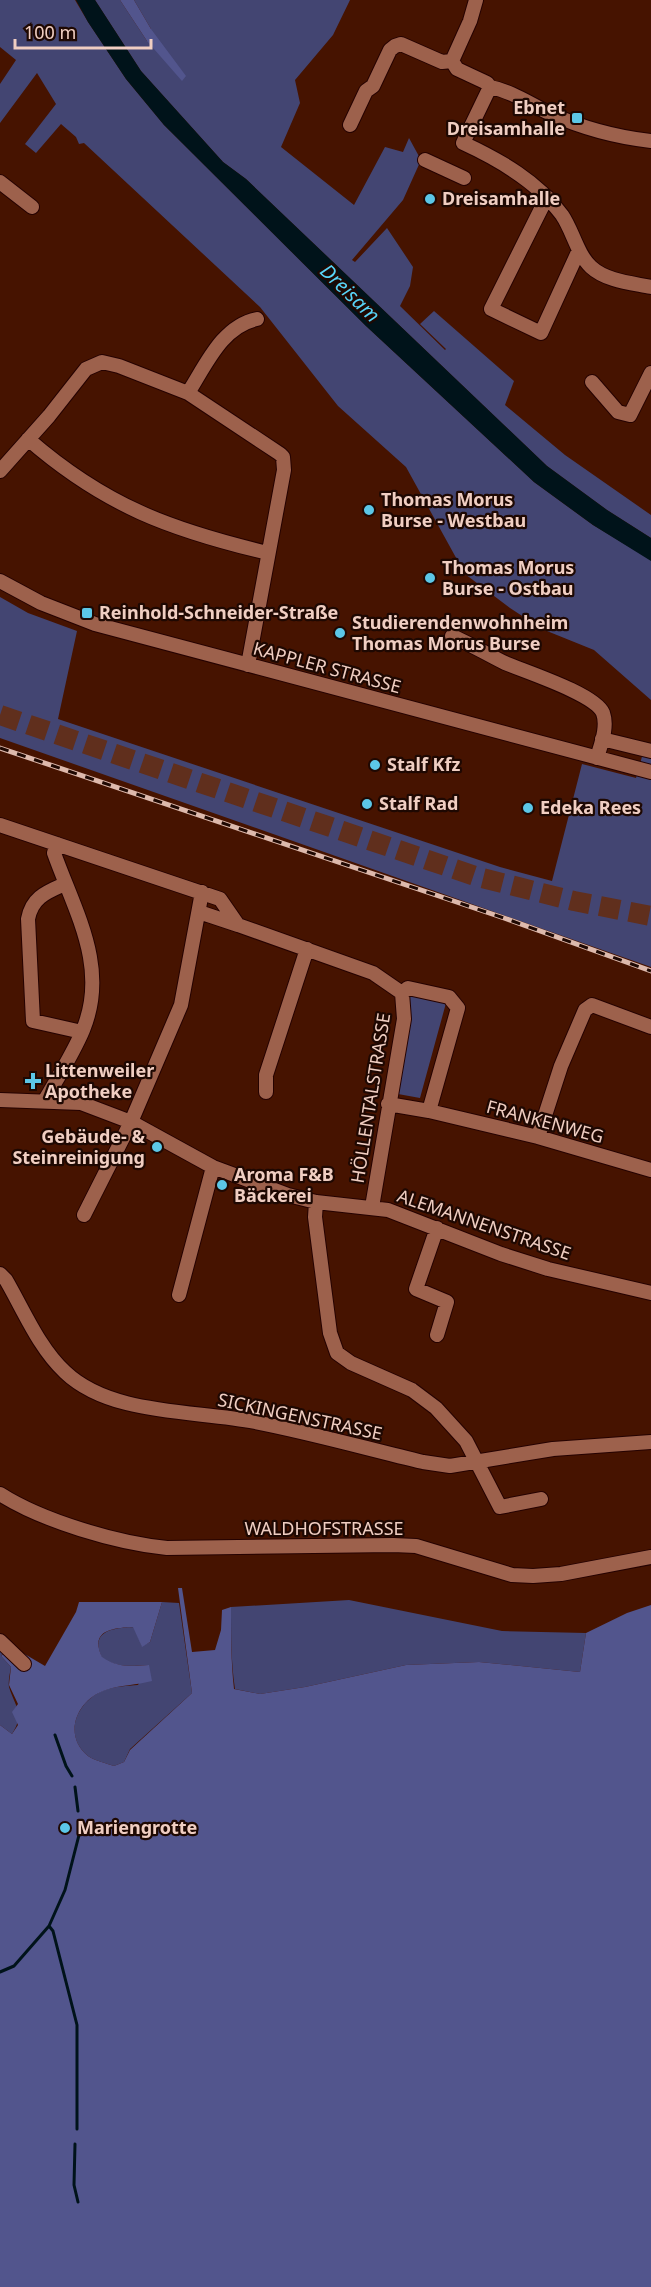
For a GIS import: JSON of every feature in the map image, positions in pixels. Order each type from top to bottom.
[{"type":"street","points":[[452,61],[470,21],[476,0]]},
{"type":"street","points":[[350,125],[366,91],[373,86],[390,50],[395,46],[401,44],[442,62],[452,61]]},
{"type":"street","points":[[452,61],[457,69],[487,83],[490,87],[500,89],[550,114],[600,133],[651,141]]},
{"type":"street","points":[[490,87],[463,143],[477,149],[533,184],[547,197],[562,216],[590,267],[608,277],[651,287]]},
{"type":"street","points":[[425,160],[464,178]]},
{"type":"street","points":[[0,182],[32,207]]},
{"type":"street","points":[[547,197],[490,309],[540,333],[579,250]]},
{"type":"street","points":[[188,393],[228,333],[246,322],[257,319]]},
{"type":"street","points":[[0,471],[50,416],[86,369],[102,362],[119,366],[188,393],[283,457],[284,470],[248,664]]},
{"type":"street","points":[[592,382],[618,412],[630,416],[651,373]]},
{"type":"street","points":[[28,439],[59,466],[124,506],[200,536],[268,553]]},
{"type":"street","name":"KAPPLER STRASSE","points":[[0,581],[41,603],[87,621],[651,772]]},
{"type":"street","points":[[452,636],[503,662],[590,700],[599,707],[603,714],[605,727],[597,758]]},
{"type":"street","points":[[602,739],[651,751]]},
{"type":"street","points":[[0,825],[220,899],[238,925]]},
{"type":"street","points":[[45,1100],[82,1032],[93,995],[93,964],[89,946],[54,853],[57,844]]},
{"type":"street","points":[[65,884],[36,899],[30,908],[28,919],[33,1021],[82,1032]]},
{"type":"street","points":[[84,1215],[131,1122],[181,1005],[202,892]]},
{"type":"street","name":"HÖLLENTALSTRASSE","points":[[199,912],[373,973],[405,990],[404,1019],[372,1207]]},
{"type":"street","points":[[266,1092],[266,1075],[308,949]]},
{"type":"street","points":[[405,990],[449,998],[458,1008],[429,1111]]},
{"type":"street","points":[[538,1137],[561,1066],[585,1010],[592,1005],[651,1027]]},
{"type":"street","name":"ALEMANNENSTRASSE","points":[[0,1100],[81,1103],[131,1122],[213,1167],[273,1190],[316,1202],[372,1207],[398,1213],[501,1254],[555,1271],[651,1293]]},
{"type":"street","name":"FRANKENWEG","points":[[388,1104],[429,1111],[538,1137],[651,1170]]},
{"type":"street","points":[[179,1295],[213,1167]]},
{"type":"street","points":[[316,1202],[315,1217],[330,1334],[337,1353],[351,1364],[412,1390],[436,1408],[466,1441],[500,1507],[541,1499]]},
{"type":"street","points":[[437,1228],[416,1289],[447,1302],[437,1335]]},
{"type":"street","name":"SICKINGENSTRASSE","points":[[0,1274],[6,1280],[44,1347],[65,1372],[89,1389],[115,1399],[149,1407],[254,1422],[423,1462],[450,1466],[553,1449],[651,1443]]},
{"type":"street","name":"WALDHOFSTRASSE","points":[[0,1494],[33,1512],[100,1534],[139,1545],[166,1548],[416,1546],[512,1575],[533,1576],[561,1574],[651,1557]]},
{"type":"street","points":[[0,1641],[24,1664]]},
{"type":"shaded area","points":[[0,0],[75,0],[126,79],[164,125],[366,326],[534,482],[593,525],[651,560],[651,700],[594,650],[542,629],[465,574],[406,467],[338,406],[260,307],[84,143],[79,144],[76,137],[61,124],[36,153],[25,144],[56,104],[37,73],[0,123],[0,84],[16,60],[0,47]]},
{"type":"shaded area","points":[[95,0],[120,0],[147,41],[151,29],[134,0],[350,0],[333,35],[295,80],[300,103],[281,147],[354,205],[385,147],[403,152],[409,138],[421,160],[403,200],[352,260],[355,262],[387,228],[413,267],[410,286],[400,306],[445,350],[420,324],[434,311],[514,381],[505,405],[565,455],[651,515],[651,538],[607,510],[547,466],[246,179],[223,162],[141,71]]},
{"type":"shaded area","points":[[120,0],[134,0],[151,29],[186,76],[182,81],[147,41]]},
{"type":"shaded area","points":[[0,597],[28,613],[77,631],[58,719],[500,867],[552,881],[582,764],[636,778],[643,753],[651,745],[651,967],[0,738]]},
{"type":"shaded area","points":[[408,995],[446,1003],[420,1098],[398,1094]]},
{"type":"shaded area","points":[[178,1588],[182,1588],[192,1652],[215,1650],[221,1630],[222,1610],[231,1607],[234,1689],[260,1694],[305,1687],[406,1665],[479,1662],[580,1672],[586,1633],[627,1613],[651,1605],[651,2287],[0,2287],[0,1725],[12,1734],[18,1725],[12,1712],[18,1704],[9,1685],[11,1667],[1,1656],[11,1646],[45,1666],[76,1612],[79,1602],[162,1602],[150,1642],[142,1647],[133,1627],[105,1632],[99,1641],[102,1657],[108,1661],[125,1666],[149,1665],[152,1681],[106,1690],[87,1701],[76,1718],[76,1738],[80,1748],[91,1758],[114,1766],[124,1762],[130,1750],[192,1693]]},
{"type":"shaded area","points":[[349,1600],[502,1631],[586,1633],[580,1672],[479,1662],[406,1665],[305,1687],[260,1694],[235,1689],[231,1607]]},
{"type":"shaded area","points":[[162,1602],[179,1603],[192,1693],[130,1749],[124,1762],[114,1766],[94,1759],[80,1748],[76,1738],[76,1719],[80,1710],[95,1695],[105,1690],[138,1685],[148,1665],[125,1666],[102,1658],[99,1649],[101,1636],[119,1628],[134,1627],[142,1646],[150,1642]]},
{"type":"shaded area","points":[[0,1644],[5,1650],[1,1656],[11,1667],[9,1687],[18,1715],[18,1721],[12,1734],[0,1725]]},
{"type":"water","name":"Dreisam","points":[[76,0],[95,0],[141,71],[223,162],[246,179],[547,466],[607,510],[651,538],[651,561],[593,525],[534,482],[366,326],[164,125],[126,79]]},
{"type":"waterway","points":[[55,1735],[72,1776]]},
{"type":"waterway","points":[[75,1787],[78,1811]]},
{"type":"waterway","points":[[77,2129],[77,2025],[53,1931],[49,1926],[65,1890],[79,1835]]},
{"type":"waterway","points":[[0,1972],[14,1966],[49,1926]]},
{"type":"waterway","points":[[75,2144],[74,2185],[78,2202]]},
{"type":"tunnel","points":[[0,715],[478,877],[574,901],[651,916]]},
{"type":"railway","points":[[0,748],[504,918],[651,971]]},
{"type":"place","name":"Ebnet Dreisamhalle","points":[[577,118]]},
{"type":"place","name":"Dreisamhalle","points":[[430,199]]},
{"type":"place","name":"Thomas Morus Burse - Westbau","points":[[369,510]]},
{"type":"place","name":"Thomas Morus Burse - Ostbau","points":[[430,578]]},
{"type":"place","name":"Reinhold-Schneider-Straße","points":[[87,613]]},
{"type":"place","name":"Studierendenwohnheim Thomas Morus Burse","points":[[340,633]]},
{"type":"place","name":"Stalf Kfz","points":[[375,765]]},
{"type":"place","name":"Stalf Rad","points":[[367,804]]},
{"type":"place","name":"Edeka Rees","points":[[528,808]]},
{"type":"place","name":"Littenweiler Apotheke","points":[[33,1081]]},
{"type":"place","name":"Gebäude- & Steinreinigung","points":[[157,1147]]},
{"type":"place","name":"Aroma F&B Bäckerei","points":[[222,1185]]},
{"type":"place","name":"Mariengrotte","points":[[65,1828]]}]
